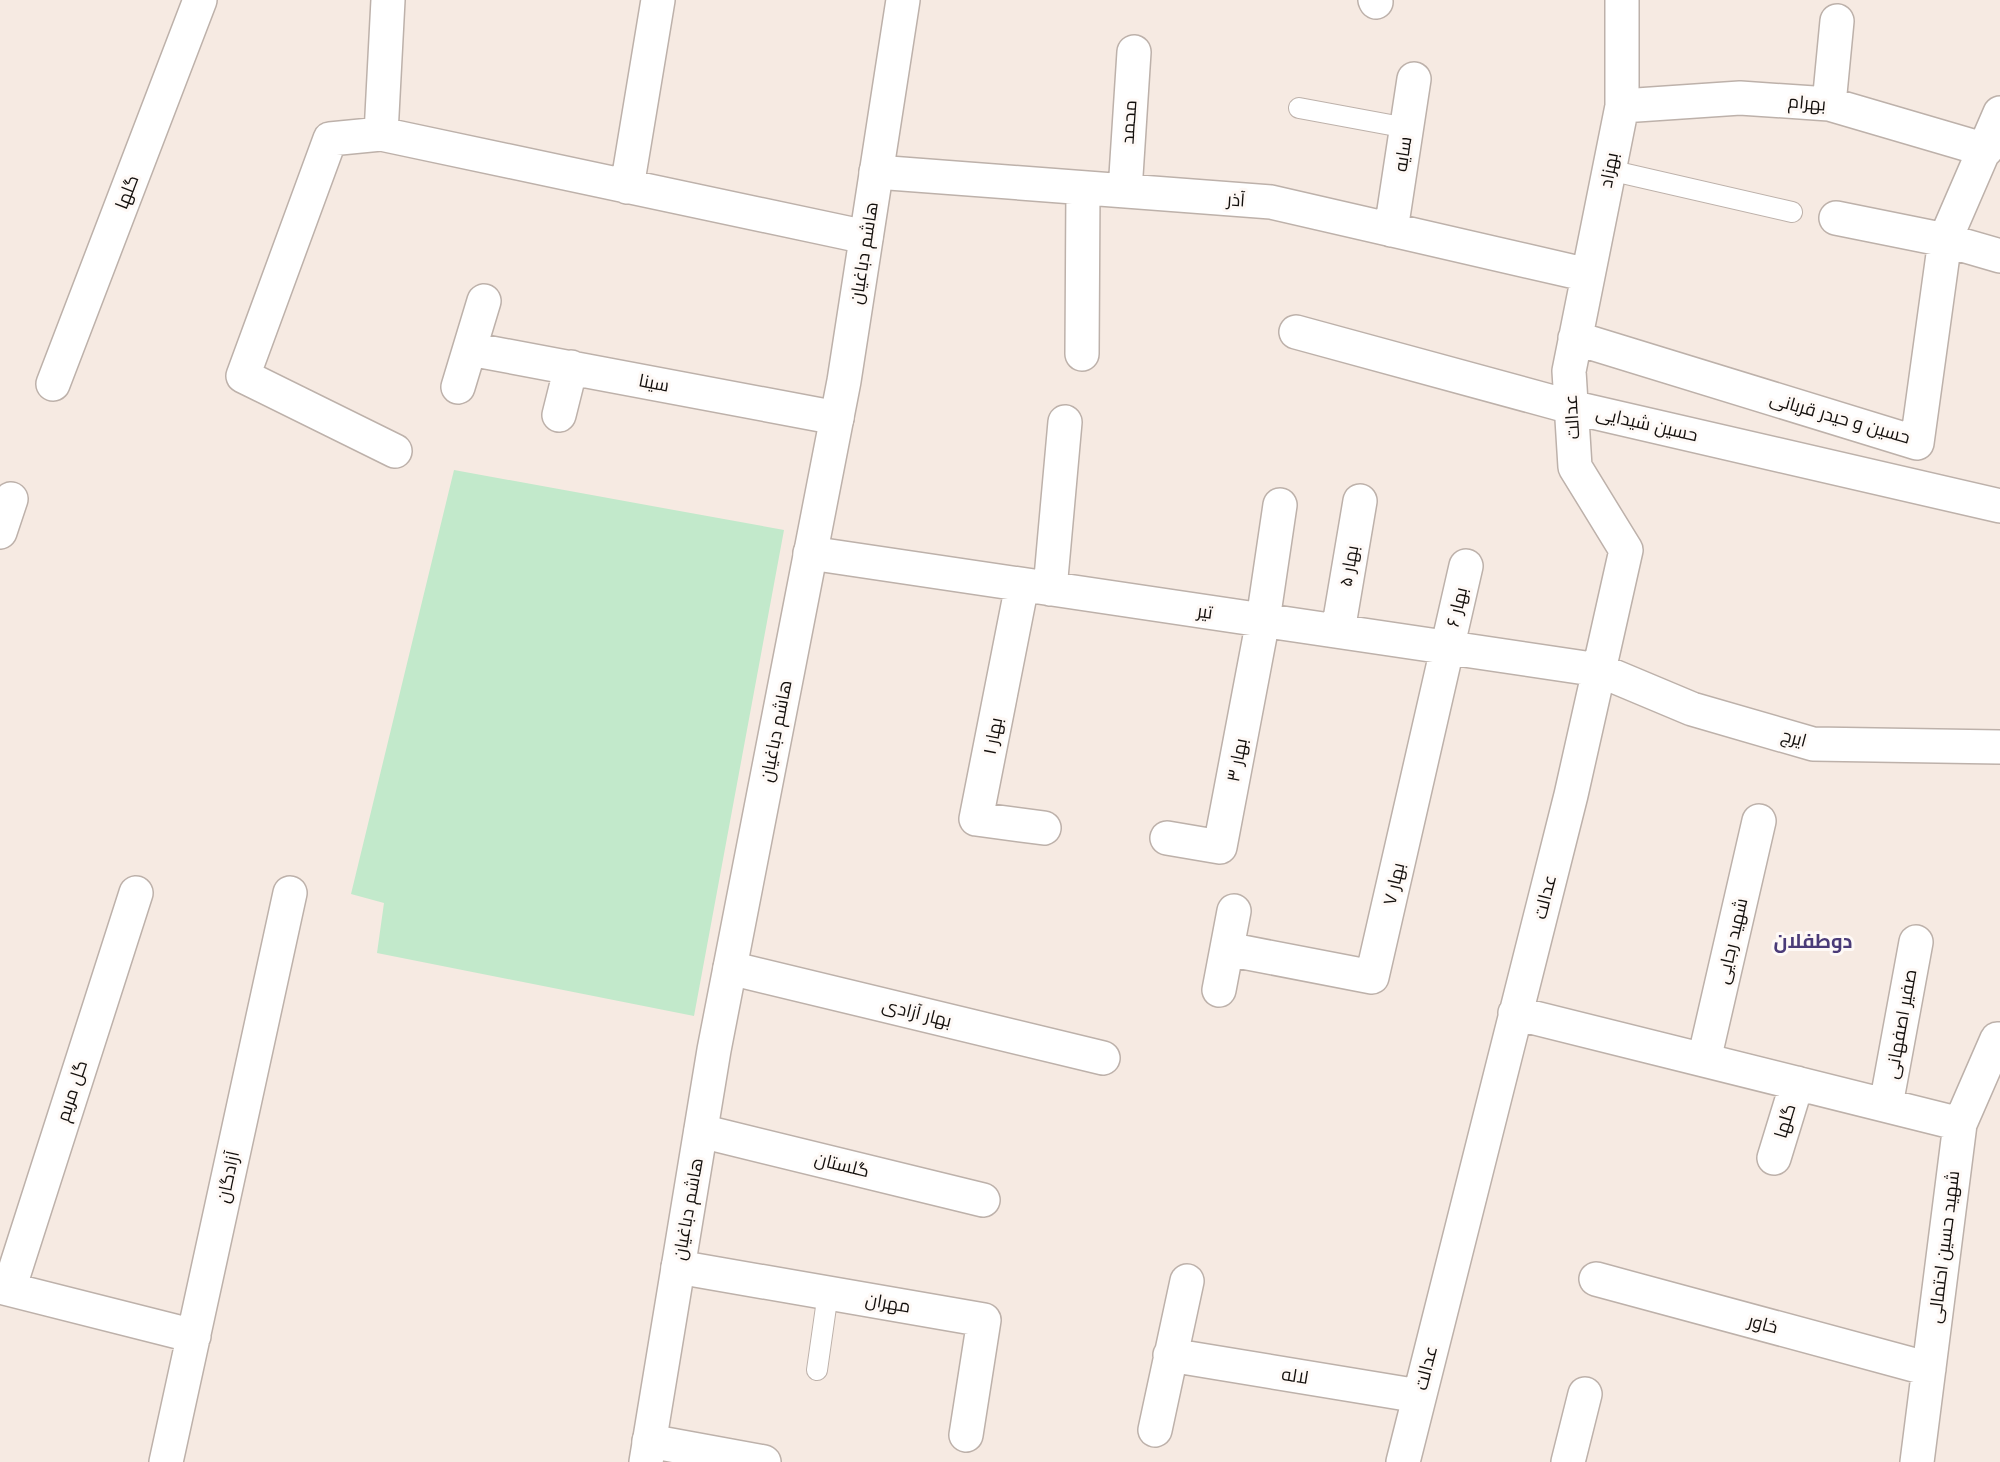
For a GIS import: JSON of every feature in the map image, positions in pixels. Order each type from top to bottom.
[{"type":"street","name":"گلها","points":[[53,384],[200,0]]},
{"type":"street","points":[[381,134],[388,0]]},
{"type":"street","points":[[627,187],[658,0]]},
{"type":"street","name":"هاشم دباغیان","points":[[647,1451],[730,968],[837,418],[903,0]]},
{"type":"street","name":"بهزاد","points":[[1575,338],[1622,106],[1622,0]]},
{"type":"street","points":[[1829,104],[1837,21]]},
{"type":"street","name":"محمد","points":[[1125,191],[1134,52]]},
{"type":"street","name":"سایه","points":[[1391,230],[1414,79]]},
{"type":"street","name":"بهرام","points":[[1622,106],[1740,98],[1829,104],[1986,150]]},
{"type":"street","name":"حسین و حیدر قربانی","points":[[1575,338],[1917,442],[1945,240],[1986,150],[2000,113]]},
{"type":"street","points":[[395,451],[243,376],[330,139],[381,134],[866,237]]},
{"type":"street","name":"آذر","points":[[876,172],[1271,202],[1588,275]]},
{"type":"street","points":[[1082,354],[1083,188]]},
{"type":"street","points":[[1836,218],[1945,240],[2000,256]]},
{"type":"street","points":[[458,387],[484,301]]},
{"type":"street","name":"حسین شیدایی","points":[[1296,332],[1572,407],[2000,506]]},
{"type":"street","name":"عدالت","points":[[1403,1462],[1571,795],[1626,550],[1575,467],[1569,371],[1575,338]]},
{"type":"street","name":"سینا","points":[[470,349],[837,418]]},
{"type":"street","points":[[559,415],[571,368]]},
{"type":"street","points":[[1036,587],[1065,422]]},
{"type":"street","points":[[0,532],[11,500]]},
{"type":"street","name":"بهار ۵","points":[[1338,632],[1360,501]]},
{"type":"street","points":[[1263,620],[1280,505]]},
{"type":"street","name":"تیر","points":[[810,553],[1599,670]]},
{"type":"street","name":"بهار ۶","points":[[1448,648],[1466,566]]},
{"type":"street","name":"بهار ۱","points":[[1036,587],[976,819],[1044,828]]},
{"type":"street","name":"بهار ۳","points":[[1167,838],[1220,847],[1263,620]]},
{"type":"street","name":"بهار ۷","points":[[1227,949],[1372,977],[1448,648]]},
{"type":"street","name":"ایرج","points":[[1599,670],[1692,709],[1813,744],[2000,747]]},
{"type":"street","name":"شهید رجایی","points":[[1704,1060],[1759,821]]},
{"type":"street","name":"گل مریم","points":[[4,1288],[136,893]]},
{"type":"street","name":"آزادگان","points":[[166,1462],[290,893]]},
{"type":"street","points":[[1219,990],[1234,912]]},
{"type":"street","name":"صفیر اصفهانی","points":[[1886,1105],[1916,942]]},
{"type":"street","name":"بهار آزادی","points":[[730,968],[1103,1058]]},
{"type":"street","points":[[1515,1013],[1959,1124]]},
{"type":"street","name":"شهید حسین احتمالی","points":[[1917,1462],[1959,1124],[1999,1039]]},
{"type":"street","name":"گلها","points":[[1774,1158],[1797,1083]]},
{"type":"street","name":"گلستان","points":[[701,1131],[983,1200]]},
{"type":"street","name":"مهران","points":[[678,1267],[984,1320],[966,1435]]},
{"type":"street","name":"خاور","points":[[1596,1279],[1929,1369]]},
{"type":"street","points":[[1155,1430],[1187,1281]]},
{"type":"street","points":[[4,1288],[194,1336]]},
{"type":"street","name":"لاله","points":[[1170,1355],[1419,1396]]},
{"type":"street","points":[[1568,1462],[1585,1394]]},
{"type":"street","points":[[647,1451],[764,1462]]},
{"type":"lane","points":[[1299,108],[1407,128]]},
{"type":"lane","points":[[1609,170],[1792,212]]},
{"type":"lane","points":[[817,1370],[828,1293]]},
{"type":"green space","points":[[454,470],[784,530],[694,1016],[377,953],[384,903],[351,894]]},
{"type":"district","name":"دوطفلان","points":[[1813,941]]}]
